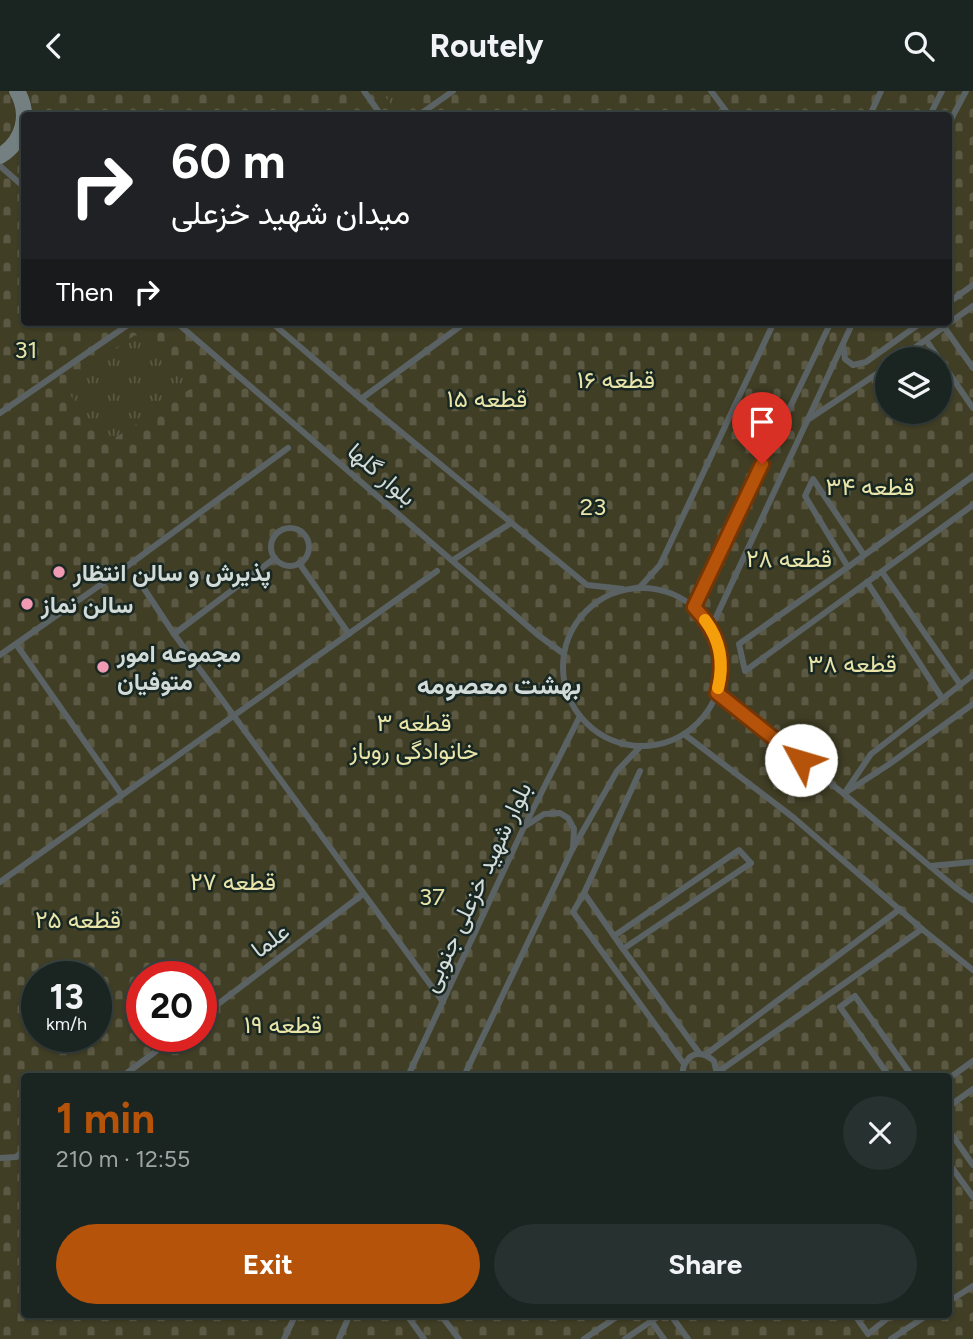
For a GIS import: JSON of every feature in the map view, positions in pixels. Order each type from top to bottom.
[{"type":"main road","points":[[17,91],[28,112]]},
{"type":"main road","points":[[0,156],[11,148],[21,132]]},
{"type":"lane","points":[[364,91],[379,112]]},
{"type":"lane","points":[[423,112],[453,91]]},
{"type":"lane","points":[[711,91],[727,112]]},
{"type":"lane","points":[[871,112],[881,91]]},
{"type":"lane","points":[[932,112],[942,91]]},
{"type":"lane","points":[[952,117],[966,91]]},
{"type":"lane","points":[[0,166],[21,184]]},
{"type":"lane","points":[[952,300],[973,285]]},
{"type":"lane","points":[[952,321],[973,306]]},
{"type":"lane","points":[[0,413],[126,326]]},
{"type":"lane","name":"بلوار گلها","points":[[181,326],[538,635],[564,654]]},
{"type":"lane","name":"بلوار گلها","points":[[276,326],[360,399],[587,585],[625,590]]},
{"type":"lane","points":[[360,399],[460,326]]},
{"type":"lane","points":[[639,588],[660,565],[772,326]]},
{"type":"lane","points":[[694,607],[829,326]]},
{"type":"lane","points":[[711,628],[851,326]]},
{"type":"lane","points":[[843,344],[845,359],[853,365],[866,362],[916,326]]},
{"type":"lane","points":[[917,347],[944,327],[973,368]]},
{"type":"lane","points":[[926,341],[930,347]]},
{"type":"lane","points":[[807,420],[875,374]]},
{"type":"lane","points":[[952,378],[973,408]]},
{"type":"lane","points":[[0,655],[288,448]]},
{"type":"lane","points":[[973,476],[738,644],[745,671],[973,505]]},
{"type":"lane","points":[[848,567],[805,496],[813,479],[864,555]]},
{"type":"lane","points":[[453,560],[511,523]]},
{"type":"lane","points":[[291,528],[302,533],[308,543],[307,555],[299,563],[285,565],[275,558],[271,547],[279,531],[291,528]]},
{"type":"lane","points":[[174,634],[275,558]]},
{"type":"lane","points":[[299,563],[349,634]]},
{"type":"lane","points":[[0,882],[437,571]]},
{"type":"lane","points":[[882,572],[960,684]]},
{"type":"lane","points":[[867,582],[942,698]]},
{"type":"lane","points":[[143,587],[233,716],[443,1002]]},
{"type":"lane","points":[[639,588],[659,590],[677,596],[694,607],[711,628],[717,641],[721,667],[717,693],[698,723],[670,741],[641,746],[618,742],[597,732],[580,716],[569,697],[563,676],[564,654],[575,625],[596,602],[625,590],[639,588]]},
{"type":"lane","points":[[16,644],[122,795]]},
{"type":"lane","points":[[844,794],[871,754],[973,675]]},
{"type":"lane","points":[[717,693],[973,900]]},
{"type":"lane","points":[[844,794],[973,704]]},
{"type":"lane","name":"بلوار شهید خزعلی جنوبی","points":[[409,1073],[524,827],[580,716]]},
{"type":"lane","points":[[684,734],[794,818],[973,970]]},
{"type":"lane","points":[[465,1073],[572,849],[617,771],[641,746]]},
{"type":"lane","points":[[640,771],[573,912],[684,1064]]},
{"type":"lane","points":[[524,827],[544,814],[560,813],[568,818],[574,829],[572,849]]},
{"type":"lane","points":[[614,936],[739,850],[751,863],[623,949]]},
{"type":"lane","points":[[930,866],[973,862]]},
{"type":"lane","points":[[584,893],[703,1054],[715,1062],[717,1073]]},
{"type":"lane","name":"علما","points":[[217,1005],[363,894]]},
{"type":"lane","points":[[681,1073],[684,1064],[694,1055],[703,1054],[900,909]]},
{"type":"lane","points":[[718,1073],[922,929]]},
{"type":"lane","points":[[886,1073],[840,1007],[855,996],[910,1073]]},
{"type":"lane","points":[[127,1073],[155,1052]]},
{"type":"lane","points":[[952,1076],[973,1061]]},
{"type":"lane","points":[[952,1104],[973,1089]]},
{"type":"lane","points":[[952,1135],[973,1164]]},
{"type":"lane","points":[[0,1158],[16,1157],[21,1153]]},
{"type":"lane","points":[[952,1168],[973,1197]]},
{"type":"lane","points":[[952,1299],[973,1286]]},
{"type":"lane","points":[[288,1318],[292,1323]]},
{"type":"lane","points":[[284,1339],[294,1318]]},
{"type":"lane","points":[[339,1339],[349,1318]]},
{"type":"lane","points":[[410,1318],[424,1339]]},
{"type":"lane","points":[[443,1318],[459,1339]]},
{"type":"lane","points":[[584,1339],[615,1318]]},
{"type":"lane","points":[[649,1318],[664,1339]]},
{"type":"lane","points":[[625,1339],[656,1318]]},
{"type":"lane","points":[[673,1318],[688,1339]]},
{"type":"lane","points":[[857,1318],[868,1334],[888,1318]]},
{"type":"lane","points":[[891,1339],[923,1318]]},
{"type":"green space","points":[[0,91],[973,91],[973,1339],[0,1339]]},
{"type":"green space","points":[[381,91],[428,91],[404,108],[392,106]]},
{"type":"green space","points":[[135,335],[195,386],[107,443],[64,387]]},
{"type":"slow traffic","points":[[705,620],[717,641],[720,653],[718,688]]},
{"type":"place","name":"پذیرش و سالن انتظار","points":[[59,572]]},
{"type":"place","name":"سالن نماز","points":[[27,604]]},
{"type":"place","name":"مجموعه امور متوفیان","points":[[103,667]]},
{"type":"district","name":"بهشت معصومه","points":[[499,685]]},
{"type":"route","points":[[762,464],[694,607],[711,628],[717,641],[721,667],[717,693],[801,760]]},
{"type":"park label","name":"31","points":[[26,349]]},
{"type":"park label","name":"قطعه ۱۶","points":[[616,379]]},
{"type":"park label","name":"قطعه ۱۵","points":[[487,398]]},
{"type":"park label","name":"قطعه ۳۴","points":[[870,486]]},
{"type":"park label","name":"23","points":[[593,506]]},
{"type":"park label","name":"قطعه ۲۸","points":[[789,558]]},
{"type":"park label","name":"قطعه ۳۸","points":[[852,663]]},
{"type":"park label","name":"قطعه ۳ خانوادگی روباز","points":[[414,736]]},
{"type":"park label","name":"قطعه ۲۷","points":[[233,881]]},
{"type":"park label","name":"37","points":[[432,896]]},
{"type":"park label","name":"قطعه ۲۵","points":[[78,919]]},
{"type":"park label","name":"قطعه ۱۹","points":[[283,1024]]}]
